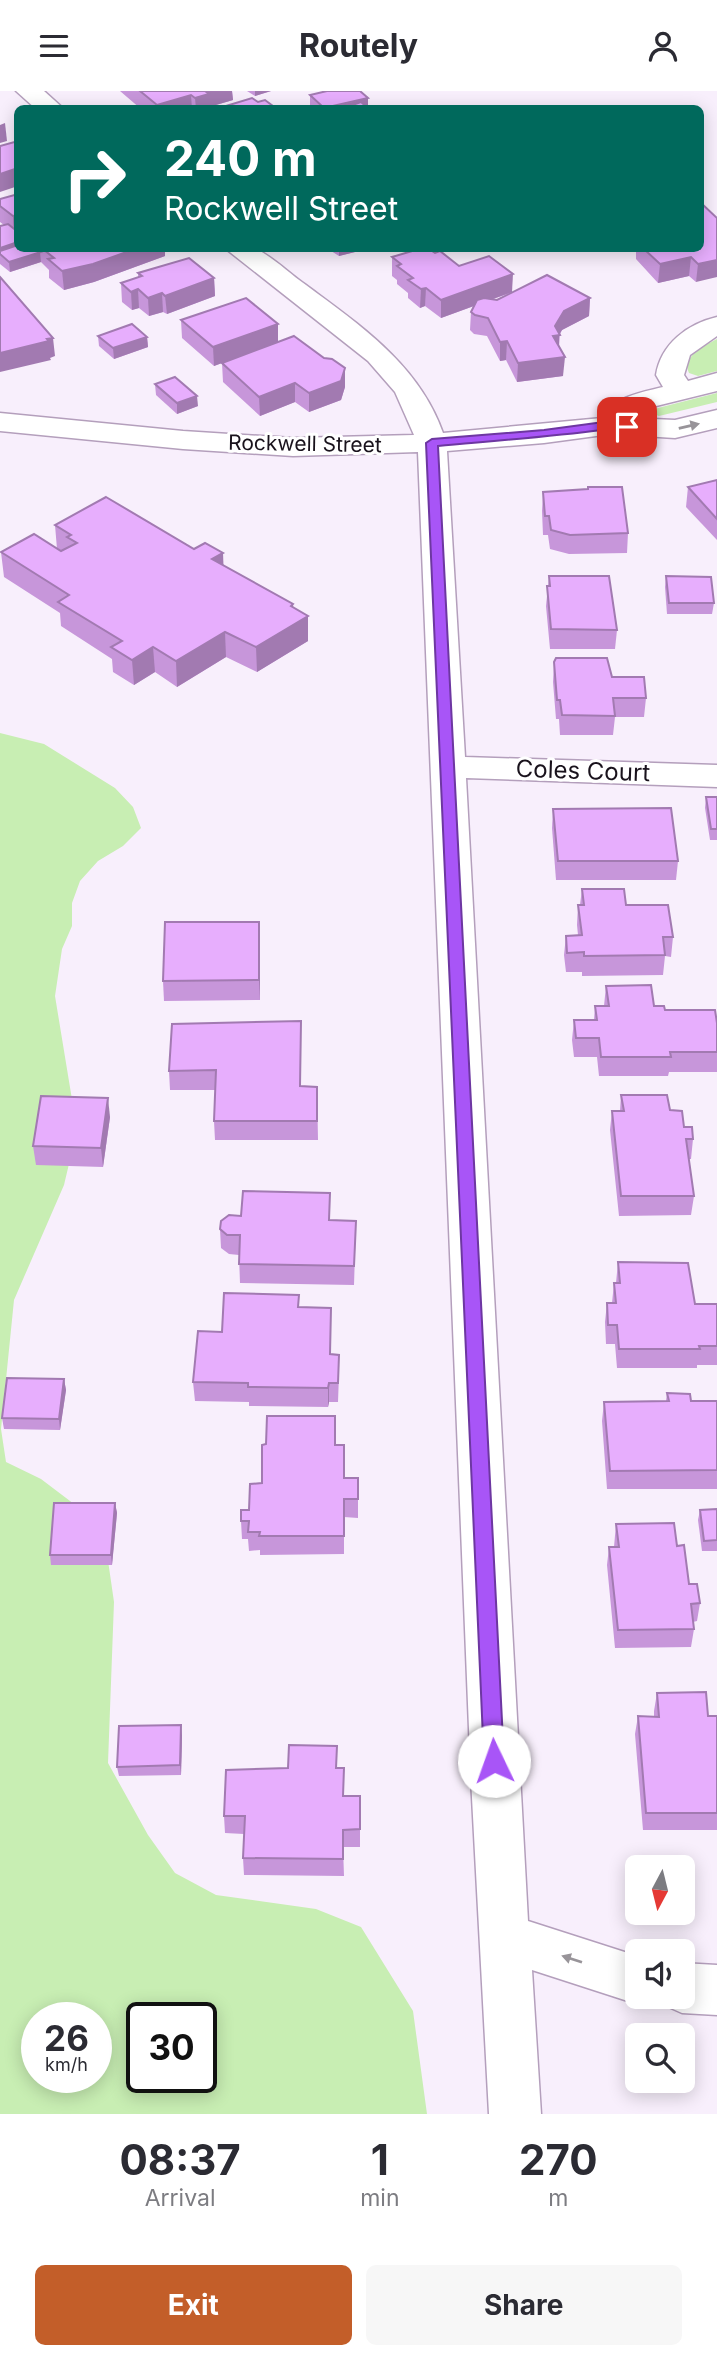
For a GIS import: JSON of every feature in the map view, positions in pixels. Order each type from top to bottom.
[{"type":"street","points":[[28,91],[47,105]]},
{"type":"street","points":[[243,252],[367,344],[388,363],[419,407],[432,443],[503,1937],[515,2114]]},
{"type":"street","points":[[679,391],[670,375],[676,352],[690,339],[717,325]]},
{"type":"street","points":[[611,425],[626,407],[717,382]]},
{"type":"street","name":"Rockwell Street","points":[[0,422],[246,445],[324,447],[432,443],[544,434],[611,425],[675,429],[717,419]]},
{"type":"street","name":"Coles Court","points":[[449,767],[717,776]]},
{"type":"street","points":[[503,1937],[625,1976]]},
{"type":"street","points":[[695,1989],[717,1990]]},
{"type":"green space","points":[[717,339],[717,371],[698,376],[689,373],[691,357]]},
{"type":"green space","points":[[717,393],[717,402],[659,416],[651,413],[654,409]]},
{"type":"green space","points":[[0,733],[44,744],[115,788],[133,807],[141,828],[123,846],[98,861],[80,881],[72,903],[72,926],[62,949],[55,996],[77,1130],[64,1185],[14,1300],[1,1429],[6,1462],[41,1479],[103,1526],[114,1602],[108,1763],[148,1835],[175,1873],[216,1895],[316,1909],[361,1927],[413,2011],[427,2114],[0,2114]]},
{"type":"building","points":[[140,91],[205,91],[209,94],[195,98],[191,95],[157,105]]},
{"type":"building","points":[[327,91],[360,91],[368,98],[337,105],[321,105],[310,95]]},
{"type":"building","points":[[252,98],[258,102],[265,100],[272,105],[229,105]]},
{"type":"building","points":[[14,142],[14,169],[0,174],[0,146]]},
{"type":"building","points":[[14,195],[14,216],[0,206],[0,199]]},
{"type":"building","points":[[704,206],[717,218],[717,260],[698,264],[691,257],[660,264],[647,252],[704,252]]},
{"type":"building","points":[[8,224],[14,229],[14,243],[0,248],[0,226]]},
{"type":"building","points":[[14,246],[14,252],[41,252],[9,262],[0,251]]},
{"type":"building","points":[[47,252],[127,252],[62,271],[48,259],[54,258]]},
{"type":"building","points":[[409,252],[441,252],[459,266],[489,256],[513,274],[441,300],[426,288],[421,289],[408,280],[413,278],[397,266],[401,264],[392,257]]},
{"type":"building","points":[[189,258],[214,278],[165,296],[162,293],[148,298],[138,289],[131,292],[121,283],[142,276],[138,273]]},
{"type":"building","points":[[547,275],[590,298],[564,311],[555,326],[560,335],[553,336],[565,357],[518,363],[507,341],[500,342],[488,318],[471,312],[477,300],[497,300]]},
{"type":"building","points":[[0,277],[53,338],[0,353]]},
{"type":"building","points":[[246,298],[278,324],[213,347],[181,320]]},
{"type":"building","points":[[132,324],[147,337],[113,348],[98,336]]},
{"type":"building","points":[[294,336],[324,358],[332,359],[345,368],[341,381],[309,393],[295,383],[259,397],[222,363]]},
{"type":"building","points":[[175,377],[197,396],[177,403],[155,384]]},
{"type":"building","points":[[717,480],[717,519],[688,487]]},
{"type":"building","points":[[588,487],[622,487],[628,533],[570,535],[551,530],[549,516],[545,516],[543,492]]},
{"type":"building","points":[[106,497],[194,549],[205,543],[223,553],[212,559],[293,604],[291,606],[308,616],[256,647],[225,632],[176,661],[153,647],[132,660],[111,647],[122,641],[58,602],[69,595],[1,552],[34,534],[61,551],[77,543],[67,537],[71,535],[55,525]]},
{"type":"building","points":[[549,576],[609,576],[617,630],[551,629],[547,586],[550,586]]},
{"type":"building","points":[[666,576],[711,577],[714,603],[669,603]]},
{"type":"building","points":[[556,658],[607,658],[612,677],[644,677],[646,698],[613,698],[615,716],[562,715],[560,700],[557,700]]},
{"type":"building","points":[[706,797],[717,797],[717,829],[711,829]]},
{"type":"building","points":[[671,808],[678,861],[558,861],[553,809]]},
{"type":"building","points":[[582,889],[624,889],[626,905],[668,905],[673,937],[663,937],[665,955],[584,956],[584,952],[567,953],[566,936],[582,935],[578,905],[584,905]]},
{"type":"building","points":[[165,922],[259,922],[259,980],[163,981]]},
{"type":"building","points":[[651,985],[654,1006],[664,1006],[665,1010],[715,1010],[717,1052],[670,1052],[671,1057],[601,1057],[599,1038],[576,1038],[574,1020],[597,1020],[595,1006],[609,1006],[606,986]]},
{"type":"building","points":[[301,1021],[300,1086],[317,1087],[317,1121],[214,1121],[216,1070],[169,1071],[172,1024]]},
{"type":"building","points":[[621,1095],[667,1095],[670,1110],[682,1111],[684,1127],[692,1127],[693,1139],[686,1139],[694,1196],[621,1196],[612,1111],[624,1111]]},
{"type":"building","points":[[41,1096],[108,1098],[101,1148],[33,1146]]},
{"type":"building","points":[[243,1191],[330,1193],[329,1220],[356,1221],[354,1266],[239,1264],[240,1235],[227,1235],[220,1229],[221,1221],[229,1215],[241,1216]]},
{"type":"building","points":[[618,1262],[688,1263],[695,1304],[717,1304],[717,1346],[699,1346],[700,1349],[619,1349],[617,1325],[608,1325],[607,1303],[616,1303],[614,1283],[620,1283]]},
{"type":"building","points":[[224,1293],[299,1295],[298,1307],[331,1308],[330,1354],[339,1355],[338,1383],[329,1383],[328,1388],[248,1387],[248,1383],[193,1382],[198,1331],[222,1332]]},
{"type":"building","points":[[7,1378],[64,1379],[59,1419],[2,1418]]},
{"type":"building","points":[[667,1393],[690,1394],[691,1401],[717,1401],[717,1470],[610,1471],[604,1402],[669,1401]]},
{"type":"building","points":[[267,1416],[335,1416],[335,1445],[344,1445],[344,1478],[358,1478],[358,1499],[344,1499],[344,1536],[259,1536],[260,1532],[248,1532],[249,1521],[241,1521],[241,1510],[249,1510],[250,1484],[262,1483],[262,1445],[266,1444]]},
{"type":"building","points":[[54,1503],[115,1503],[111,1555],[50,1555]]},
{"type":"building","points":[[717,1509],[717,1540],[704,1541],[700,1510]]},
{"type":"building","points":[[674,1523],[677,1546],[684,1545],[689,1584],[697,1584],[700,1603],[691,1604],[694,1629],[618,1630],[609,1547],[619,1547],[616,1524]]},
{"type":"building","points":[[706,1692],[708,1716],[717,1716],[717,1813],[646,1813],[638,1716],[659,1717],[657,1693]]},
{"type":"building","points":[[181,1725],[180,1765],[117,1767],[119,1726]]},
{"type":"building","points":[[289,1745],[337,1746],[336,1768],[344,1768],[343,1796],[360,1796],[360,1829],[343,1830],[343,1859],[243,1858],[245,1816],[224,1816],[226,1770],[288,1768]]},
{"type":"route","points":[[494,1761],[432,443],[544,434],[611,425],[627,427]]}]
